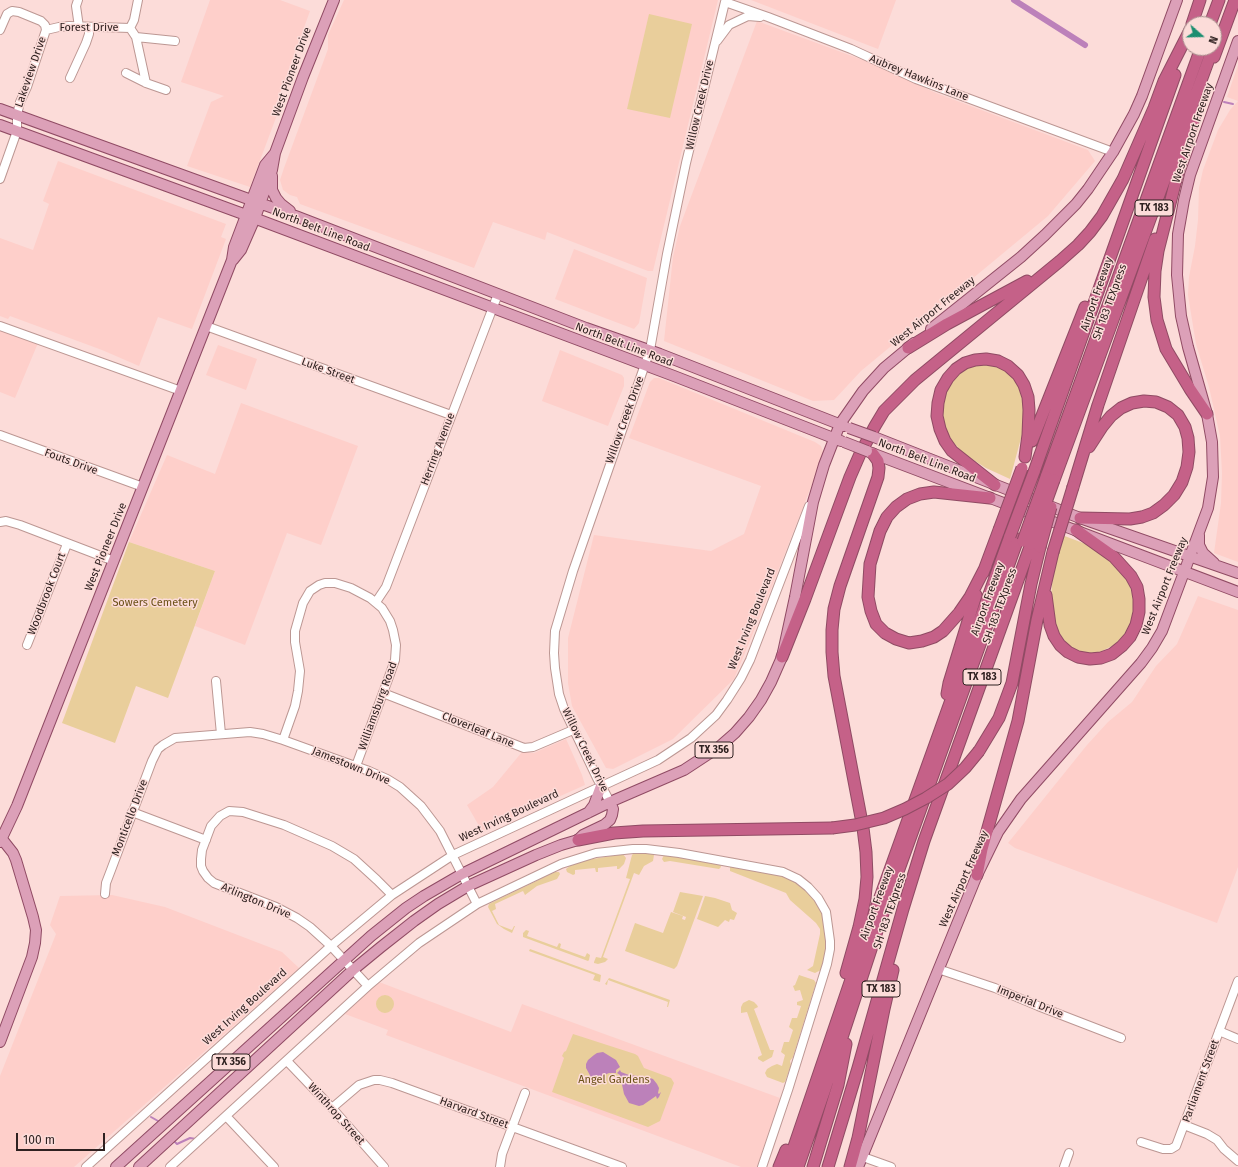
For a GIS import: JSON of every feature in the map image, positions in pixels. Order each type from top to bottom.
[{"type":"highway","points":[[1195,16],[1200,0]]},
{"type":"highway","points":[[1207,16],[1213,0]]},
{"type":"highway","points":[[1213,16],[1219,0]]},
{"type":"highway","points":[[1222,22],[1230,0]]},
{"type":"highway","points":[[976,875],[1021,707],[1047,575],[1072,487],[1100,398],[1179,168],[1207,75],[1235,0]]},
{"type":"highway","points":[[782,657],[806,599],[850,477],[860,454],[884,411],[915,380],[1060,261],[1090,232],[1113,198],[1133,158],[1164,81],[1182,46]]},
{"type":"highway","name":"Airport Freeway","points":[[828,1167],[903,909],[1024,541],[1047,477],[1114,244],[1182,53]]},
{"type":"highway","name":"SH 183 TEXpress","points":[[1047,477],[1193,56]]},
{"type":"highway","name":"SH 183 TEXpress","points":[[1047,477],[1198,56]]},
{"type":"highway","name":"Airport Freeway","points":[[1047,477],[1069,439],[1210,56]]},
{"type":"highway","points":[[1179,168],[1158,251],[1154,284],[1155,309],[1161,337],[1166,349],[1207,414]]},
{"type":"highway","points":[[941,728],[949,683],[986,566],[1025,457],[1098,276],[1114,244]]},
{"type":"highway","points":[[908,348],[947,324],[1033,278],[1060,261]]},
{"type":"highway","points":[[995,485],[952,451],[945,441],[940,429],[937,416],[941,390],[948,378],[956,369],[965,363],[986,359],[998,361],[1008,366],[1018,375],[1024,385],[1028,397],[1028,435],[1025,457]]},
{"type":"highway","points":[[1080,518],[1130,519],[1153,513],[1164,505],[1174,495],[1182,482],[1187,467],[1189,452],[1188,438],[1185,427],[1178,415],[1168,407],[1156,402],[1144,401],[1132,403],[1121,408],[1111,416],[1092,441],[1081,460]]},
{"type":"highway","points":[[838,1017],[845,975],[859,927],[867,877],[863,828],[834,676],[832,630],[834,609],[840,586],[878,477],[878,461],[870,452]]},
{"type":"highway","points":[[578,840],[643,831],[832,828],[855,825],[884,818],[912,806],[948,784],[965,768],[979,751],[999,718],[1010,688],[1024,541],[1047,477]]},
{"type":"highway","points":[[986,566],[970,597],[959,613],[943,631],[934,637],[922,641],[909,642],[896,639],[885,633],[876,624],[868,597],[870,564],[880,531],[887,517],[896,507],[907,499],[920,494],[934,492],[990,498]]},
{"type":"highway","points":[[1047,575],[1047,600],[1050,625],[1054,636],[1060,645],[1068,652],[1078,657],[1090,659],[1101,658],[1112,654],[1130,637],[1136,625],[1139,612],[1139,599],[1137,587],[1134,581],[1114,557],[1076,530]]},
{"type":"highway","name":"Airport Freeway","points":[[787,1167],[805,1119],[838,1017],[876,908],[941,728],[1024,541]]},
{"type":"highway","name":"SH 183 TEXpress","points":[[804,1167],[895,896],[1024,541]]},
{"type":"highway","name":"SH 183 TEXpress","points":[[798,1167],[889,897],[1024,541]]},
{"type":"highway","points":[[850,1167],[858,1138],[884,1009],[898,952],[903,909]]},
{"type":"highway","points":[[813,1167],[838,1085],[846,1044]]},
{"type":"highway","points":[[779,1167],[788,1146],[805,1119]]},
{"type":"main road","name":"West Pioneer Drive","points":[[256,202],[272,170],[275,153],[308,64],[334,0]]},
{"type":"main road","name":"West Airport Freeway","points":[[844,426],[861,393],[884,368],[1021,257],[1046,235],[1076,204],[1113,152],[1142,96],[1177,0]]},
{"type":"main road","name":"West Airport Freeway","points":[[858,1167],[976,875],[998,832],[1021,799],[1141,663],[1152,648],[1162,631],[1199,535],[1208,508],[1213,478],[1214,459],[1207,414],[1186,341],[1181,316],[1177,264],[1178,234],[1190,175],[1238,41]]},
{"type":"main road","name":"North Belt Line Road","points":[[0,109],[298,217],[586,328],[650,350],[1080,518],[1238,573]]},
{"type":"main road","name":"North Belt Line Road","points":[[0,125],[251,216],[493,307],[1238,592]]},
{"type":"main road","name":"West Pioneer Drive","points":[[1,840],[17,806],[181,391],[232,260],[234,247],[251,216],[265,165],[275,153]]},
{"type":"main road","points":[[122,169],[129,156]]},
{"type":"main road","points":[[272,170],[271,183],[276,198],[281,204],[298,217]]},
{"type":"main road","name":"West Irving Boulevard","points":[[817,485],[839,440],[844,426]]},
{"type":"main road","points":[[782,657],[796,597],[817,485]]},
{"type":"main road","points":[[1199,535],[1199,545],[1203,553],[1217,566]]},
{"type":"main road","name":"TX 356","points":[[116,1167],[369,937],[402,911],[424,896],[462,874],[610,802],[684,770],[719,747],[735,733],[753,711],[771,682],[782,657]]},
{"type":"main road","points":[[588,813],[594,805],[601,786]]},
{"type":"main road","points":[[578,840],[583,835],[604,825],[610,820],[613,809],[610,802]]},
{"type":"main road","points":[[0,1042],[32,957],[36,930],[16,860],[9,846],[1,840]]},
{"type":"main road","name":"TX 356","points":[[139,1167],[353,970],[414,921],[438,904],[468,886],[536,855],[578,840]]},
{"type":"street","points":[[78,0],[76,6],[79,27]]},
{"type":"street","points":[[130,28],[134,20],[138,0]]},
{"type":"street","name":"Aubrey Hawkins Lane","points":[[725,2],[851,49],[916,79],[1113,152]]},
{"type":"street","name":"Willow Creek Drive","points":[[610,802],[573,730],[564,709],[556,681],[554,653],[557,624],[595,505],[650,350],[667,254],[686,163],[725,2]]},
{"type":"street","name":"Forest Drive","points":[[0,30],[7,14],[12,11],[44,23],[46,30],[59,27],[130,28],[136,38],[146,83]]},
{"type":"street","points":[[713,49],[729,25],[748,16],[768,17]]},
{"type":"street","points":[[70,78],[86,43],[89,34],[89,27]]},
{"type":"street","name":"Lakeview Drive","points":[[0,179],[17,131],[17,115],[20,102],[27,87],[46,30]]},
{"type":"street","points":[[136,38],[175,41]]},
{"type":"street","points":[[126,73],[146,83],[166,90]]},
{"type":"street","name":"Herring Avenue","points":[[376,602],[386,587],[498,294]]},
{"type":"street","points":[[0,326],[181,391]]},
{"type":"street","name":"Luke Street","points":[[206,326],[451,415]]},
{"type":"street","name":"Fouts Drive","points":[[0,435],[143,487]]},
{"type":"street","name":"West Irving Boulevard","points":[[86,1167],[331,946],[392,895],[453,855],[658,760],[686,742],[716,715],[728,700],[750,660],[817,485]]},
{"type":"street","points":[[0,522],[12,523],[114,561]]},
{"type":"street","name":"Woodbrook Court","points":[[27,645],[67,544]]},
{"type":"street","points":[[283,740],[295,706],[298,691],[300,671],[295,642],[295,631],[299,613],[306,596],[319,585],[325,583],[335,583],[363,594],[376,602]]},
{"type":"street","name":"Williamsburg Road","points":[[356,766],[395,660],[396,646],[393,630],[390,621],[382,608],[376,602]]},
{"type":"street","points":[[216,681],[221,734]]},
{"type":"street","name":"Cloverleaf Lane","points":[[383,693],[524,748],[533,747],[573,730]]},
{"type":"street","name":"Jamestown Drive","points":[[163,744],[175,738],[254,732],[283,740],[356,766],[387,779],[407,793],[429,815],[440,831],[453,855],[477,904]]},
{"type":"street","name":"Monticello Drive","points":[[105,894],[108,876],[132,812],[152,761],[158,749],[163,744]]},
{"type":"street","name":"Arlington Drive","points":[[368,986],[331,946],[310,927],[292,915],[214,883],[208,878],[203,871],[201,859],[206,840],[212,826],[220,816],[229,811],[243,812],[284,825],[332,846],[354,859],[392,895]]},
{"type":"street","points":[[132,812],[206,840]]},
{"type":"street","points":[[170,1167],[368,986],[419,943],[477,904],[561,864],[575,859],[596,853],[646,849],[679,853],[776,870],[794,877],[808,887],[818,898],[826,912],[830,933],[830,949],[824,975],[793,1076],[762,1167]]},
{"type":"street","name":"Imperial Drive","points":[[938,970],[995,988],[1121,1038]]},
{"type":"street","name":"Parliament Street","points":[[1141,1142],[1163,1149],[1171,1149],[1176,1146],[1238,981]]},
{"type":"street","points":[[1219,1031],[1238,1039]]},
{"type":"street","name":"Winthrop Street","points":[[287,1061],[332,1108],[384,1167]]},
{"type":"street","name":"Harvard Street","points":[[332,1108],[359,1085],[374,1080],[380,1080],[392,1083],[622,1167]]},
{"type":"street","points":[[500,1167],[502,1154],[525,1093]]},
{"type":"street","points":[[226,1116],[274,1167]]},
{"type":"street","points":[[1184,1125],[1207,1134],[1217,1140],[1224,1149],[1238,1161]]},
{"type":"street","points":[[1064,1167],[1069,1154]]},
{"type":"street","points":[[863,1157],[891,1167]]},
{"type":"shaded area","points":[[210,0],[280,0],[310,11],[273,113],[277,115],[250,187],[187,166],[211,102],[224,96],[181,82]]},
{"type":"shaded area","points":[[344,0],[718,0],[653,271],[648,271],[547,232],[545,240],[493,222],[474,268],[300,204],[297,197],[290,195],[283,190],[280,180],[328,49],[328,35]]},
{"type":"shaded area","points":[[751,0],[896,0],[878,49]]},
{"type":"shaded area","points":[[757,21],[871,63],[936,93],[1088,150],[1095,161],[1048,216],[861,371],[834,400],[813,401],[664,341],[673,257],[680,226]]},
{"type":"shaded area","points":[[1238,65],[1238,101],[1227,97]]},
{"type":"shaded area","points":[[1238,101],[1238,562],[1214,553],[1221,503],[1222,473],[1220,436],[1209,387],[1196,344],[1188,295],[1189,277],[1198,220],[1199,188],[1203,170],[1218,130],[1230,110]]},
{"type":"shaded area","points":[[58,161],[226,224],[221,237],[226,239],[192,329],[158,317],[139,366],[102,350],[10,316],[8,319],[0,316],[0,238],[33,250],[49,204],[43,201]]},
{"type":"shaded area","points":[[574,249],[647,278],[639,323],[634,329],[555,299]]},
{"type":"shaded area","points":[[0,329],[38,343],[15,398],[0,392]]},
{"type":"shaded area","points":[[218,345],[257,359],[246,390],[206,375]]},
{"type":"shaded area","points":[[560,350],[622,375],[624,378],[624,386],[608,426],[542,401]]},
{"type":"shaded area","points":[[654,378],[659,378],[815,442],[821,446],[823,452],[822,459],[734,679],[673,739],[613,769],[606,768],[572,706],[568,683],[568,638],[594,535],[711,551],[744,534],[761,486],[629,438],[650,382]]},
{"type":"shaded area","points":[[241,403],[358,446],[321,545],[287,533],[245,645],[195,626],[215,571],[129,542],[167,455],[215,474]]},
{"type":"shaded area","points":[[1198,596],[1238,610],[1238,867],[1217,923],[1015,848],[1008,843],[1087,745],[1108,722],[1132,702],[1156,666],[1177,644]]},
{"type":"shaded area","points":[[566,739],[585,785],[482,831],[467,805],[493,787],[522,752],[534,753]]},
{"type":"shaded area","points":[[112,895],[165,907],[282,952],[299,968],[74,1167],[0,1167],[0,1076],[56,934],[50,925],[60,896]]},
{"type":"shaded area","points":[[379,982],[511,1032],[522,1004],[780,1098],[757,1167],[741,1167],[386,1035],[388,1030],[345,1014]]},
{"type":"shaded area","points":[[603,1052],[616,1060],[620,1067],[616,1070],[616,1073],[609,1073],[592,1079],[586,1068],[586,1064],[594,1055]]},
{"type":"shaded area","points":[[620,1070],[621,1072],[629,1075],[653,1079],[659,1088],[658,1093],[659,1094],[661,1092],[659,1097],[657,1099],[656,1096],[639,1106],[629,1103],[624,1094],[620,1075],[617,1073]]},
{"type":"green space","points":[[649,14],[692,24],[670,118],[627,109]]},
{"type":"green space","points":[[976,363],[994,364],[1003,367],[1013,375],[1019,385],[1024,400],[1024,427],[1010,479],[986,468],[964,454],[952,441],[943,423],[941,407],[947,387],[963,369]]},
{"type":"green space","points":[[1062,535],[1091,546],[1121,569],[1129,583],[1134,600],[1131,625],[1124,636],[1114,645],[1100,652],[1087,654],[1068,646],[1056,628],[1051,607],[1051,598],[1053,573]]},
{"type":"green space","name":"Sowers Cemetery","points":[[129,542],[215,571],[168,698],[136,686],[115,743],[62,723]]},
{"type":"green space","points":[[634,853],[652,854],[654,855],[653,861],[644,866],[639,875],[634,873],[603,957],[608,959],[605,962],[598,964],[594,963],[596,957],[601,958],[630,879],[626,878],[632,855]]},
{"type":"green space","points":[[623,854],[626,858],[624,864],[619,869],[617,869],[617,866],[598,868],[598,872],[596,872],[595,868],[575,870],[575,874],[573,875],[567,872],[566,869],[587,860]]},
{"type":"green space","points":[[664,855],[720,863],[721,867],[719,869],[670,861],[664,862],[662,859]]},
{"type":"green space","points":[[730,866],[789,877],[811,893],[823,912],[828,939],[821,970],[815,973],[807,970],[813,966],[820,934],[820,929],[816,923],[790,900],[786,893],[730,871]]},
{"type":"green space","points":[[555,872],[559,872],[560,874],[557,879],[537,886],[525,895],[523,891],[495,904],[496,909],[492,911],[499,925],[512,930],[515,926],[512,933],[497,924],[488,907],[489,904]]},
{"type":"green space","points":[[680,892],[703,896],[677,966],[674,969],[625,951],[635,923],[663,933],[671,912],[683,916],[682,919],[685,920],[686,917],[673,912]]},
{"type":"green space","points":[[705,896],[730,903],[732,910],[737,913],[734,920],[730,919],[729,922],[725,920],[718,927],[697,919]]},
{"type":"green space","points":[[526,930],[529,931],[527,936],[557,947],[559,943],[561,944],[560,948],[585,957],[587,953],[590,955],[589,960],[588,961],[523,937],[523,933]]},
{"type":"green space","points":[[530,949],[601,975],[600,982],[593,980],[595,975],[529,951]]},
{"type":"green space","points":[[799,975],[814,980],[816,983],[793,1057],[790,1061],[791,1065],[785,1082],[783,1083],[767,1077],[765,1073],[767,1069],[772,1066],[777,1064],[782,1066],[785,1055],[781,1052],[784,1042],[789,1042],[793,1030],[789,1027],[792,1018],[797,1018],[801,1006],[797,1005],[797,1002],[803,1000],[800,990],[795,991],[793,986],[795,985]]},
{"type":"green space","points":[[609,978],[670,1000],[668,1007],[668,1002],[608,980],[607,985],[605,984]]},
{"type":"green space","points":[[385,995],[391,998],[394,1004],[391,1010],[385,1013],[379,1010],[376,1004],[379,998]]},
{"type":"green space","points":[[749,1000],[754,1002],[758,1007],[754,1009],[770,1050],[774,1050],[772,1057],[763,1062],[758,1059],[758,1057],[762,1055],[747,1012],[741,1013],[743,1003]]},
{"type":"green space","name":"Angel Gardens","points":[[573,1034],[635,1054],[638,1056],[644,1068],[671,1078],[674,1083],[660,1121],[648,1127],[552,1092],[564,1058],[562,1056],[566,1051]]},
{"type":"waterway","points":[[1014,0],[1085,45]]},
{"type":"waterway","points":[[1224,102],[1233,104]]},
{"type":"waterway","points":[[151,1117],[158,1121]]},
{"type":"waterway","points":[[175,1142],[177,1144],[190,1138],[196,1139]]}]
